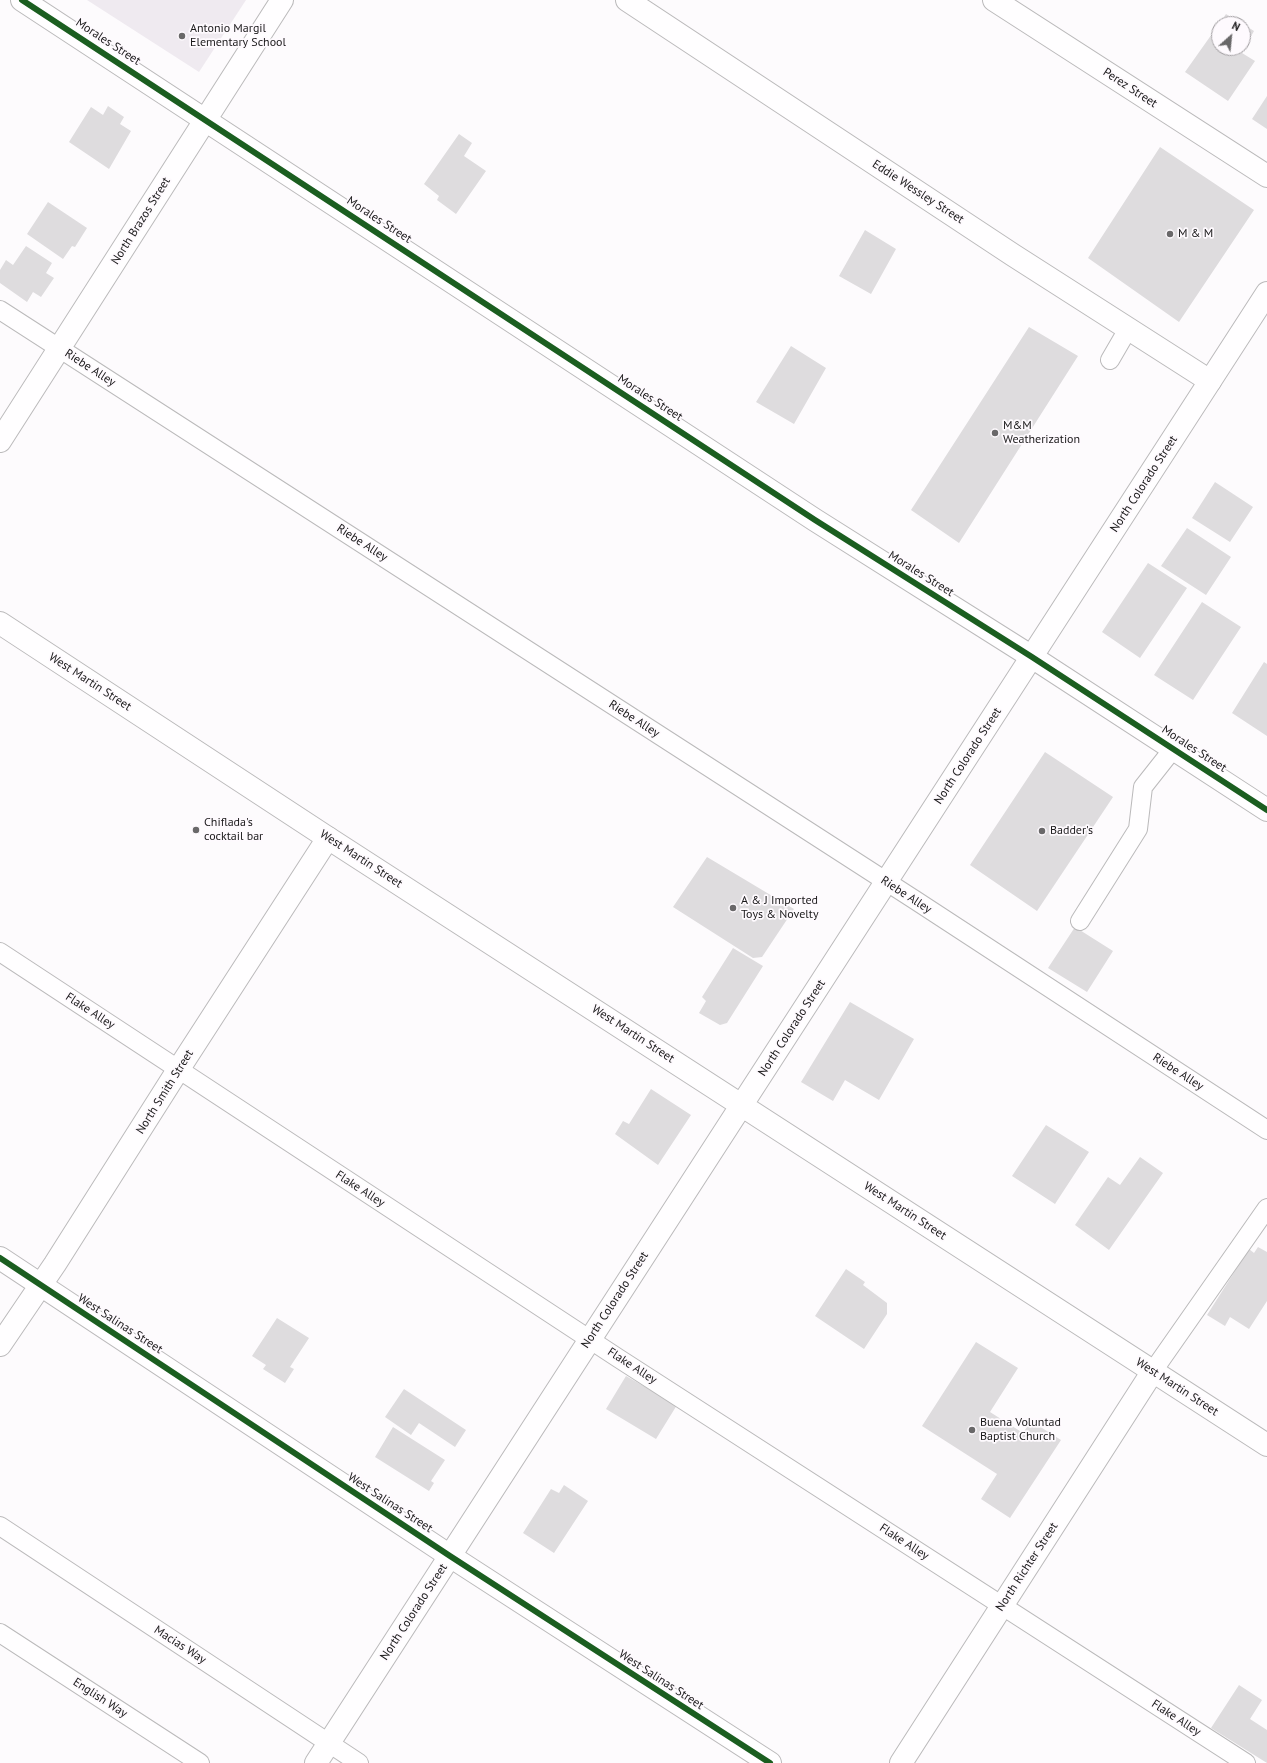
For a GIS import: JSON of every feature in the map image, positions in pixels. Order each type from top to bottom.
[{"type":"street","name":"Morales Street","points":[[22,0],[206,119],[809,516],[1032,657],[1267,810]]},
{"type":"street","name":"North Brazos Street","points":[[0,441],[282,0]]},
{"type":"street","name":"Eddie Wessley Street","points":[[627,0],[1013,255],[1210,381]]},
{"type":"street","name":"Perez Street","points":[[994,0],[1267,176]]},
{"type":"street","name":"North Colorado Street","points":[[316,1763],[1267,293]]},
{"type":"street","name":"West Martin Street","points":[[0,623],[328,838],[742,1104],[1267,1445]]},
{"type":"street","name":"North Smith Street","points":[[0,1345],[55,1264],[328,838]]},
{"type":"street","name":"West Salinas Street","points":[[0,1258],[450,1556],[770,1763]]},
{"type":"street","name":"North Richter Street","points":[[901,1763],[1153,1371]]},
{"type":"lane","name":"Riebe Alley","points":[[0,310],[1267,1130]]},
{"type":"lane","points":[[1110,360],[1128,329]]},
{"type":"lane","points":[[1080,921],[1138,829],[1142,787],[1173,749]]},
{"type":"lane","name":"Flake Alley","points":[[0,952],[590,1339],[1246,1763]]},
{"type":"lane","points":[[1153,1371],[1267,1208]]},
{"type":"lane","name":"Macias Way","points":[[0,1526],[359,1763]]},
{"type":"lane","name":"English Way","points":[[0,1632],[200,1763]]},
{"type":"shaded area","name":"Antonio Margil Elementary School","points":[[87,0],[246,0],[199,72]]},
{"type":"building","points":[[1251,29],[1254,31],[1251,36]]},
{"type":"building","points":[[1211,35],[1211,56],[1247,56],[1255,61],[1228,101],[1185,72]]},
{"type":"building","points":[[1267,96],[1267,129],[1252,119]]},
{"type":"building","points":[[108,106],[124,117],[120,124],[131,131],[109,169],[69,142],[91,107],[103,115]]},
{"type":"building","points":[[459,134],[472,143],[464,156],[486,171],[456,214],[437,200],[439,196],[424,184]]},
{"type":"building","name":"M & M","points":[[1160,147],[1254,210],[1179,322],[1088,258]]},
{"type":"building","points":[[48,202],[87,228],[75,247],[72,246],[63,259],[27,234]]},
{"type":"building","points":[[865,230],[896,249],[871,294],[839,276]]},
{"type":"building","points":[[26,246],[52,263],[46,273],[54,278],[41,297],[33,292],[27,302],[0,283],[0,270],[6,260],[13,265]]},
{"type":"building","name":"M&M Weatherization","points":[[1029,327],[1078,356],[959,543],[911,510]]},
{"type":"building","points":[[791,346],[826,368],[794,424],[756,402]]},
{"type":"building","points":[[1215,482],[1253,507],[1230,542],[1192,518]]},
{"type":"building","points":[[1187,528],[1231,557],[1206,595],[1161,566]]},
{"type":"building","points":[[1148,563],[1187,588],[1140,658],[1102,632]]},
{"type":"building","points":[[1202,602],[1241,627],[1193,700],[1154,675]]},
{"type":"building","points":[[1264,662],[1267,664],[1267,736],[1232,713]]},
{"type":"building","name":"Badder's","points":[[1045,752],[1113,797],[1037,911],[970,865]]},
{"type":"building","name":"A & J Imported Toys & Novelty","points":[[707,857],[794,909],[762,957],[753,958],[673,907]]},
{"type":"building","points":[[1075,927],[1113,951],[1087,992],[1048,968]]},
{"type":"building","points":[[733,948],[763,966],[727,1023],[720,1025],[699,1013],[706,1001],[702,997]]},
{"type":"building","points":[[850,1002],[914,1039],[879,1100],[845,1080],[833,1101],[801,1082]]},
{"type":"building","points":[[651,1089],[691,1115],[658,1165],[615,1134],[623,1121],[629,1124]]},
{"type":"building","points":[[1046,1125],[1089,1152],[1055,1204],[1012,1176]]},
{"type":"building","points":[[1140,1157],[1163,1173],[1109,1250],[1075,1225],[1108,1177],[1120,1185]]},
{"type":"building","points":[[1258,1247],[1267,1252],[1267,1301],[1249,1329],[1230,1317],[1225,1326],[1207,1315],[1249,1249],[1254,1253]]},
{"type":"building","points":[[846,1269],[865,1282],[863,1285],[887,1303],[887,1314],[864,1349],[815,1316]]},
{"type":"building","points":[[277,1318],[309,1338],[290,1367],[294,1369],[285,1383],[263,1369],[266,1365],[252,1356]]},
{"type":"building","name":"Buena Voluntad Baptist Church","points":[[976,1342],[1018,1368],[990,1412],[1023,1433],[1031,1421],[1061,1440],[1010,1518],[981,1499],[997,1474],[922,1426]]},
{"type":"building","points":[[626,1376],[677,1405],[656,1439],[606,1409]]},
{"type":"building","points":[[404,1389],[466,1430],[455,1447],[419,1423],[411,1435],[385,1417]]},
{"type":"building","points":[[393,1427],[445,1460],[431,1481],[434,1483],[429,1491],[375,1457]]},
{"type":"building","points":[[564,1485],[588,1501],[554,1553],[523,1533],[551,1489],[559,1493]]},
{"type":"building","points":[[1239,1685],[1262,1700],[1250,1719],[1267,1730],[1267,1763],[1211,1728]]},
{"type":"cycle path","points":[[22,0],[815,520],[1032,657],[1267,810]]},
{"type":"cycle path","points":[[0,1258],[450,1556],[770,1763]]},
{"type":"place","name":"Antonio Margil Elementary School","points":[[182,36]]},
{"type":"place","name":"M & M","points":[[1170,234]]},
{"type":"place","name":"M&M Weatherization","points":[[995,433]]},
{"type":"place","name":"Chiflada's cocktail bar","points":[[196,830]]},
{"type":"place","name":"Badder's","points":[[1042,831]]},
{"type":"place","name":"A & J Imported Toys & Novelty","points":[[733,908]]},
{"type":"place","name":"Buena Voluntad Baptist Church","points":[[972,1430]]}]
